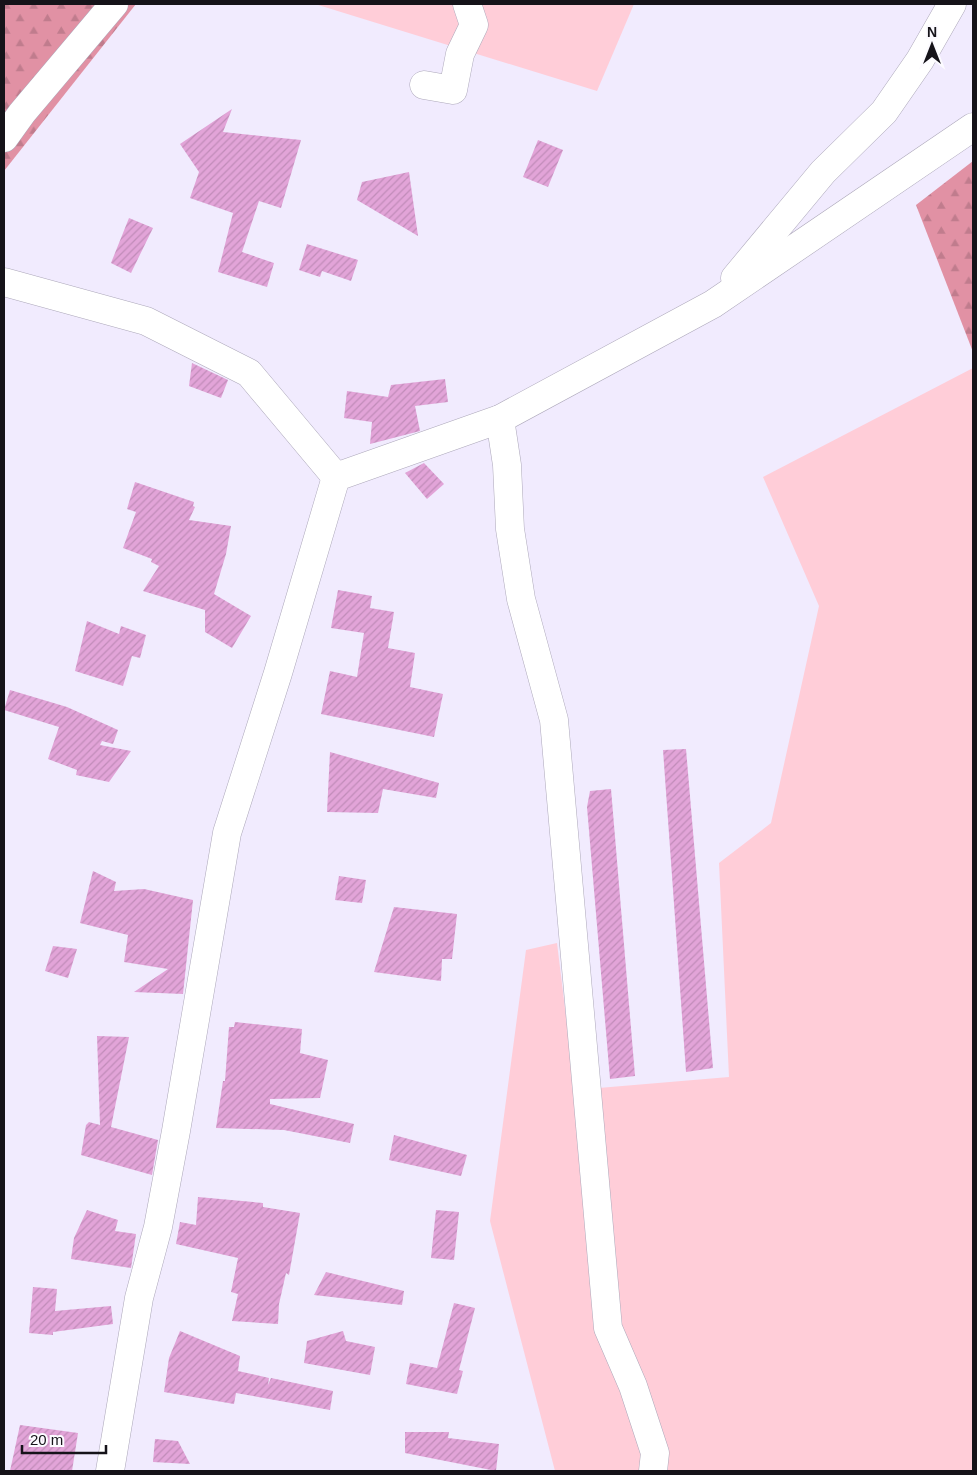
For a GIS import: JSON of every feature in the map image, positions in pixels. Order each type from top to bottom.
[{"type":"street","points":[[4,138],[22,113],[114,4]]},
{"type":"street","points":[[424,86],[453,90],[460,54],[474,26],[467,4]]},
{"type":"street","points":[[713,304],[823,172],[884,112],[920,60],[952,4]]},
{"type":"street","points":[[336,477],[500,419],[713,304],[973,128]]},
{"type":"street","points":[[4,282],[146,321],[249,373],[336,477]]},
{"type":"street","points":[[500,419],[507,465],[510,529],[520,599],[554,720],[608,1328],[632,1386],[656,1453],[653,1471]]},
{"type":"street","points":[[110,1471],[139,1298],[158,1226],[176,1131],[227,833],[278,673],[336,477]]},
{"type":"shaded area","points":[[315,4],[634,4],[597,91]]},
{"type":"shaded area","points":[[973,368],[973,1471],[555,1471],[490,1221],[526,950],[557,943],[575,1090],[729,1077],[719,863],[771,823],[819,606],[763,477]]},
{"type":"green space","points":[[4,4],[136,4],[4,171]]},
{"type":"green space","points":[[973,161],[973,352],[916,205]]},
{"type":"building","points":[[232,109],[223,132],[301,140],[281,208],[259,201],[242,252],[274,263],[267,287],[218,272],[233,213],[190,198],[199,172],[180,144]]},
{"type":"building","points":[[538,140],[563,150],[548,187],[523,177]]},
{"type":"building","points":[[409,172],[418,236],[357,200],[362,182]]},
{"type":"building","points":[[129,218],[153,228],[131,273],[111,263]]},
{"type":"building","points":[[307,244],[358,260],[351,281],[322,271],[320,277],[299,270]]},
{"type":"building","points":[[192,363],[228,380],[221,398],[189,386]]},
{"type":"building","points":[[445,379],[448,402],[415,406],[420,431],[370,444],[372,422],[344,418],[347,391],[388,397],[391,385]]},
{"type":"building","points":[[424,463],[444,484],[427,499],[405,473]]},
{"type":"building","points":[[135,482],[194,502],[193,506],[195,507],[189,520],[231,526],[226,554],[214,594],[251,616],[232,648],[205,632],[205,610],[143,591],[159,566],[151,562],[152,559],[123,548],[136,512],[127,509]]},
{"type":"building","points":[[338,590],[372,596],[370,608],[394,612],[388,648],[415,653],[410,687],[443,694],[434,737],[321,714],[330,671],[357,677],[364,633],[331,628]]},
{"type":"building","points":[[87,621],[119,634],[121,626],[146,635],[140,658],[132,656],[123,686],[75,671]]},
{"type":"building","points":[[10,690],[67,707],[118,730],[113,744],[102,741],[100,745],[131,751],[109,782],[76,775],[77,770],[48,759],[59,727],[4,710]]},
{"type":"building","points":[[686,749],[713,1068],[686,1072],[663,750]]},
{"type":"building","points":[[330,752],[439,783],[436,798],[383,789],[378,813],[327,812]]},
{"type":"building","points":[[611,789],[635,1076],[610,1079],[587,807],[590,791]]},
{"type":"building","points":[[93,871],[116,882],[114,891],[144,889],[193,900],[183,994],[134,992],[168,969],[124,962],[128,935],[80,923]]},
{"type":"building","points":[[339,876],[366,880],[362,903],[335,900]]},
{"type":"building","points":[[394,907],[457,914],[452,959],[442,959],[441,981],[374,972]]},
{"type":"building","points":[[53,946],[77,949],[68,978],[45,971]]},
{"type":"building","points":[[235,1022],[302,1029],[300,1053],[328,1060],[320,1098],[270,1099],[270,1104],[354,1124],[350,1143],[284,1130],[216,1128],[223,1081],[225,1081],[229,1027],[234,1027]]},
{"type":"building","points":[[97,1036],[129,1037],[111,1127],[158,1140],[152,1175],[81,1155],[86,1125],[89,1122],[100,1125]]},
{"type":"building","points":[[394,1135],[467,1155],[461,1176],[389,1160]]},
{"type":"building","points":[[198,1197],[263,1203],[263,1207],[300,1213],[289,1275],[286,1273],[279,1304],[278,1324],[232,1321],[238,1294],[231,1292],[238,1258],[176,1244],[180,1222],[196,1225]]},
{"type":"building","points":[[87,1210],[118,1220],[115,1231],[136,1234],[131,1268],[71,1259],[74,1238]]},
{"type":"building","points":[[436,1210],[459,1212],[454,1260],[431,1258]]},
{"type":"building","points":[[326,1272],[404,1291],[402,1305],[314,1295]]},
{"type":"building","points":[[33,1287],[57,1289],[55,1311],[111,1306],[113,1324],[53,1332],[53,1335],[29,1333]]},
{"type":"building","points":[[454,1303],[475,1308],[459,1370],[463,1371],[457,1394],[406,1384],[410,1363],[437,1368]]},
{"type":"building","points":[[180,1331],[240,1356],[238,1371],[269,1378],[268,1385],[271,1378],[333,1391],[330,1410],[236,1393],[234,1404],[164,1392],[169,1358]]},
{"type":"building","points":[[343,1331],[346,1341],[375,1347],[370,1375],[304,1363],[307,1341]]},
{"type":"building","points":[[20,1425],[78,1433],[72,1471],[10,1471]]},
{"type":"building","points":[[405,1432],[449,1432],[448,1438],[499,1444],[496,1471],[405,1453]]},
{"type":"building","points":[[155,1439],[178,1441],[190,1464],[153,1462]]}]
